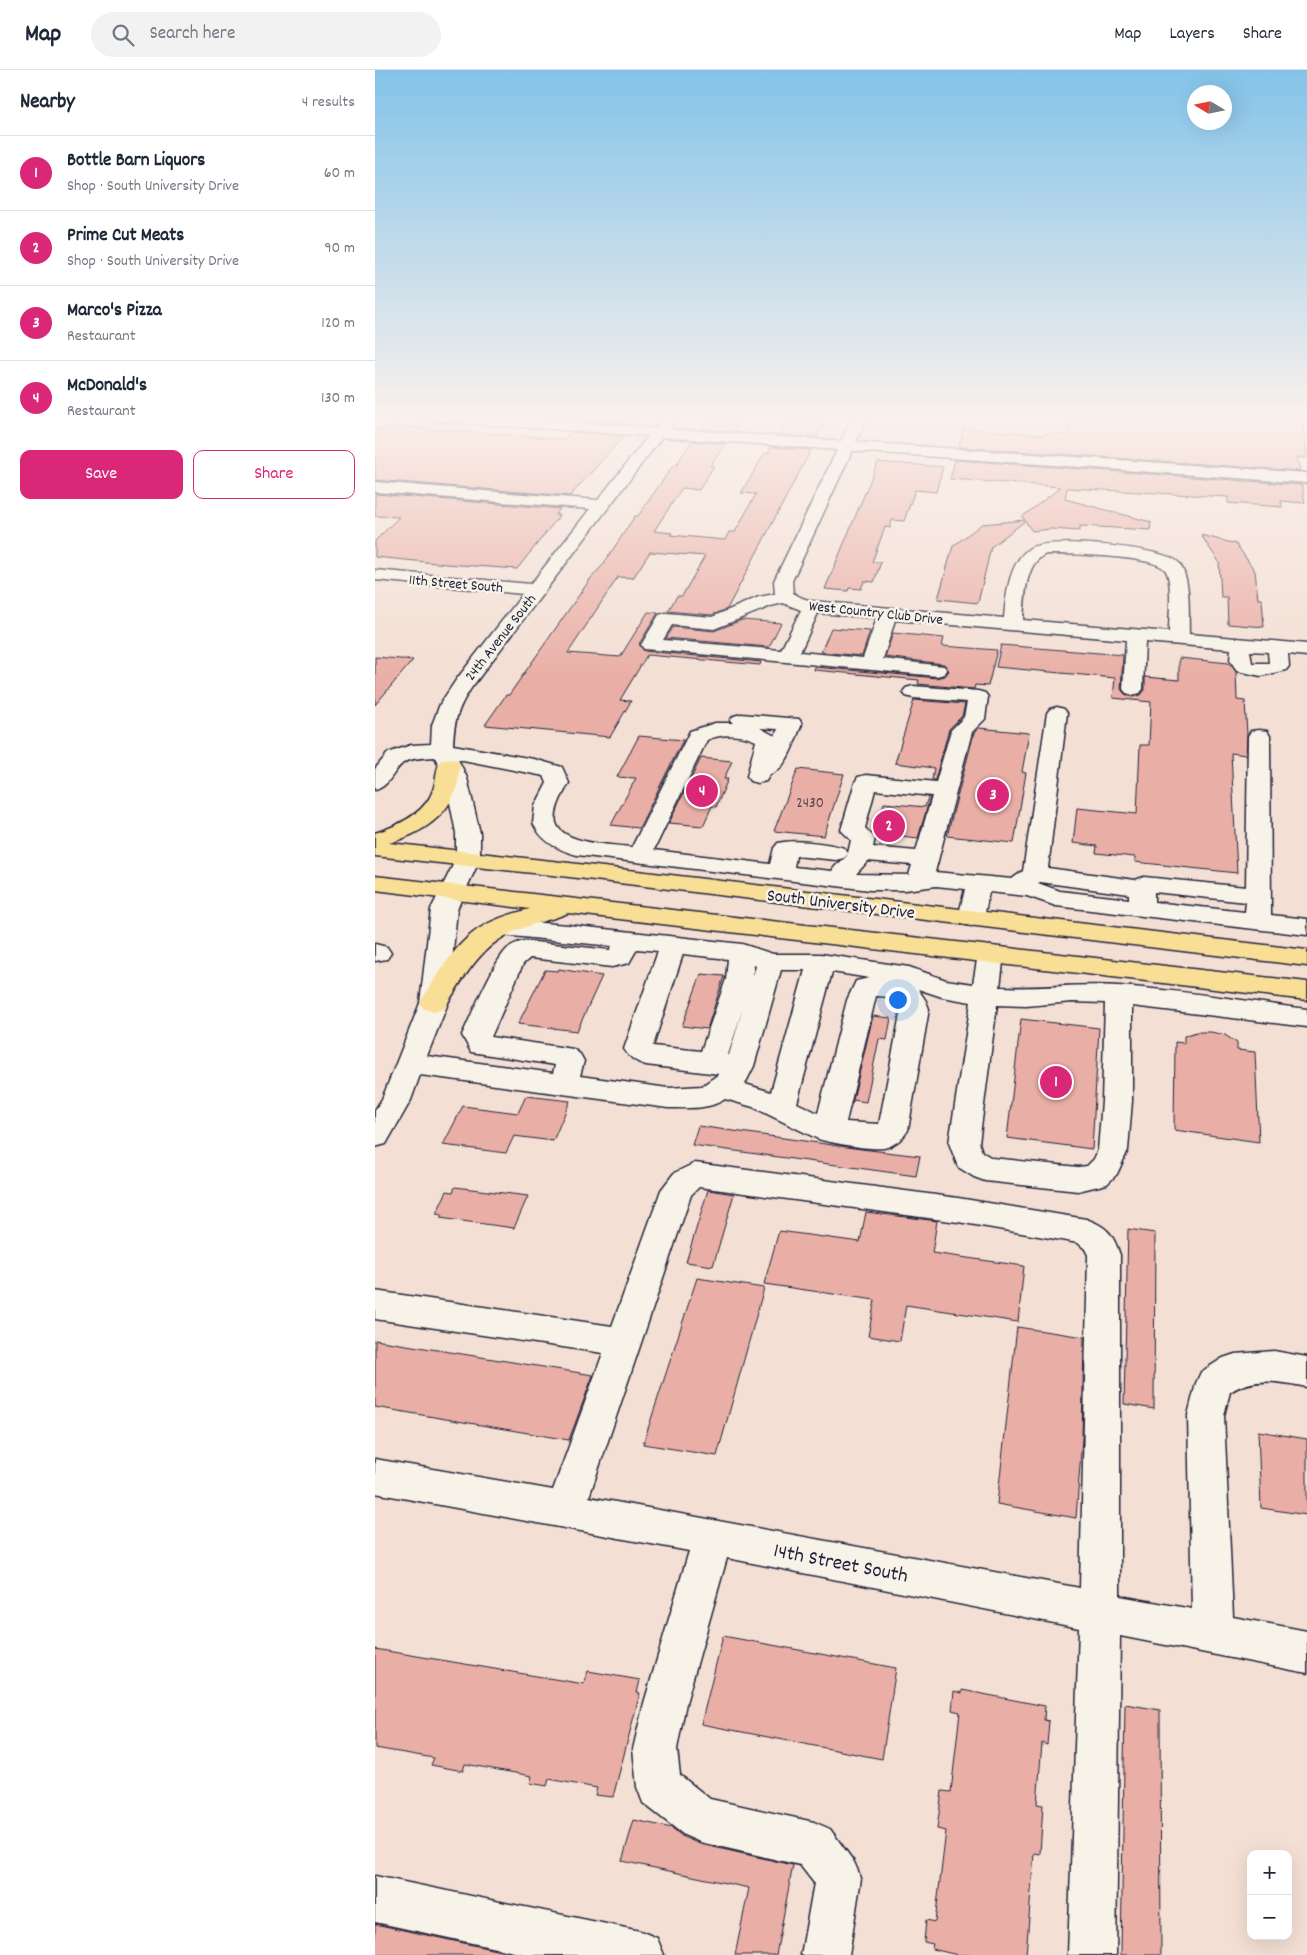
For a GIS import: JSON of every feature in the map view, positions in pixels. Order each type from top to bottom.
[{"type":"main road","points":[[375,840],[415,825],[433,810],[443,792],[446,758]]},
{"type":"main road","name":"South University Drive","points":[[375,849],[1307,958]]},
{"type":"main road","name":"South University Drive","points":[[375,882],[1307,991]]},
{"type":"main road","points":[[434,1003],[463,961],[483,939],[501,928],[566,905]]},
{"type":"main road","points":[[749,926],[782,916],[923,932],[946,931],[959,927],[971,918]]},
{"type":"main road","points":[[991,954],[1001,940],[1017,938],[1142,950],[1180,944]]},
{"type":"street","points":[[577,503],[601,505]]},
{"type":"street","name":"West Country Club Drive","points":[[819,503],[783,581],[782,589],[786,597],[796,603],[812,607],[1241,644],[1240,660],[1244,667],[1257,671],[1270,670],[1279,666],[1277,647],[1307,650]]},
{"type":"street","name":"24th Avenue South","points":[[375,1136],[396,1100],[434,1003],[444,909],[468,859],[468,833],[456,778],[446,758],[443,725],[450,704],[463,684],[601,505]]},
{"type":"street","points":[[1013,624],[1016,592],[1026,562],[1037,551],[1053,548],[1149,555],[1168,561],[1176,572],[1179,639]]},
{"type":"street","name":"11th Street South","points":[[375,575],[536,590]]},
{"type":"street","points":[[786,597],[766,601],[714,623],[666,619],[651,644],[937,670]]},
{"type":"street","points":[[788,657],[812,607]]},
{"type":"street","points":[[871,664],[889,614]]},
{"type":"street","points":[[701,649],[714,623]]},
{"type":"street","points":[[1133,689],[1136,635]]},
{"type":"street","points":[[913,692],[978,697],[974,719],[962,730],[923,870]]},
{"type":"street","points":[[1026,881],[1057,713]]},
{"type":"street","points":[[640,856],[703,726],[709,731],[720,729],[763,735],[767,739],[758,776]]},
{"type":"street","points":[[1258,921],[1259,736]]},
{"type":"street","points":[[375,783],[396,758],[411,752],[446,758],[534,766],[554,772],[558,784],[547,803],[542,817],[546,830],[563,842],[577,848],[780,872],[845,863],[923,870],[936,879],[979,883],[1026,881],[1141,898],[1258,921],[1307,927]]},
{"type":"street","points":[[923,870],[870,883],[845,863],[841,839],[853,830],[866,782],[945,790]]},
{"type":"street","points":[[971,918],[979,883]]},
{"type":"street","points":[[1141,898],[1144,884],[1258,896]]},
{"type":"street","points":[[501,928],[563,943],[612,959],[620,957],[628,940],[673,944],[742,952],[770,962],[819,972],[866,987],[906,992],[914,1000],[915,1009],[893,1130],[882,1138],[829,1131],[763,1100],[724,1072],[646,1055],[638,1048],[638,1044],[673,944]]},
{"type":"street","points":[[562,1085],[570,1061],[563,1056],[481,1045],[476,1035],[511,962],[517,954],[525,949],[563,943]]},
{"type":"street","points":[[724,1072],[742,952]]},
{"type":"street","points":[[991,954],[964,1143],[969,1159],[985,1169],[1078,1179],[1096,1176],[1106,1166],[1113,1150],[1117,1101],[1119,995]]},
{"type":"street","points":[[410,1064],[668,1098],[708,1096],[724,1072],[770,962]]},
{"type":"street","points":[[781,1108],[819,972]]},
{"type":"street","points":[[819,972],[909,976],[942,988],[984,995],[1026,997],[1072,994],[1119,995],[1307,1018]]},
{"type":"street","points":[[829,1131],[861,1000],[866,987]]},
{"type":"street","points":[[565,1511],[677,1190],[685,1181],[695,1175],[958,1210],[1086,1232],[1099,1240],[1104,1255],[1100,1614],[1092,1955]]},
{"type":"street","points":[[375,1305],[624,1342]]},
{"type":"street","points":[[1213,1634],[1206,1415],[1214,1382],[1235,1369],[1274,1366],[1307,1372]]},
{"type":"street","name":"14th Street South","points":[[375,1476],[713,1537],[1100,1614],[1307,1652]]},
{"type":"street","points":[[713,1537],[665,1703],[655,1749],[659,1787],[701,1819],[814,1845],[838,1878],[825,1955]]},
{"type":"street","points":[[375,1899],[639,1955]]},
{"type":"building","points":[[375,503],[486,503],[560,509],[555,515],[559,515],[556,520],[517,569],[375,557],[375,541],[399,517],[375,516]]},
{"type":"building","points":[[647,503],[672,503],[654,531],[672,533],[670,535],[725,540],[729,532],[735,532],[751,503],[783,503],[727,609],[712,615],[668,611],[677,596],[682,596],[705,556],[650,552],[633,578],[618,577],[568,653],[620,657],[648,612],[658,613],[639,644],[644,651],[761,662],[760,665],[647,655],[620,700],[631,701],[610,737],[485,725],[506,695],[509,695],[591,578],[602,566],[635,516],[638,516]]},
{"type":"building","points":[[861,503],[910,503],[904,521],[892,520],[890,528],[885,527],[872,562],[881,562],[874,582],[864,581],[861,589],[849,588],[848,591],[825,589]]},
{"type":"building","points":[[1040,503],[1080,503],[1151,522],[1150,530],[1080,526],[1080,531],[1051,529],[1032,531],[1025,521],[991,547],[978,603],[938,599],[953,546],[982,524],[1025,520],[1022,517]]},
{"type":"building","points":[[1228,503],[1281,503],[1282,507]]},
{"type":"building","points":[[1201,535],[1236,544],[1255,571],[1258,599],[1262,599],[1264,627],[1228,624],[1227,597],[1221,597],[1219,562]]},
{"type":"building","points":[[742,620],[781,623],[769,647],[666,638],[673,627],[714,631]]},
{"type":"building","points":[[831,628],[870,631],[862,656],[821,652]]},
{"type":"building","points":[[893,633],[944,638],[942,646],[997,650],[988,686],[975,685],[974,689],[918,684],[919,680],[814,670],[815,667],[937,678],[945,676],[949,671],[944,664],[885,657]]},
{"type":"building","points":[[1001,645],[1123,655],[1121,689],[1125,694],[1132,697],[1141,695],[1145,690],[1145,677],[1179,680],[1179,658],[1229,663],[1236,672],[1237,700],[1245,701],[1247,734],[1246,755],[1231,753],[1237,873],[1135,862],[1135,857],[1096,853],[1097,846],[1073,843],[1077,808],[1137,814],[1140,745],[1149,745],[1151,702],[1113,698],[1115,678],[996,667]]},
{"type":"building","points":[[375,657],[413,660],[375,705]]},
{"type":"building","points":[[914,700],[965,704],[962,716],[949,729],[935,780],[932,780],[934,768],[895,763]]},
{"type":"building","points":[[979,728],[1029,733],[1022,772],[1026,773],[1014,843],[947,836],[974,733]]},
{"type":"building","points":[[639,736],[683,740],[639,828],[611,825],[636,778],[617,777]]},
{"type":"building","points":[[701,758],[732,761],[724,779],[728,779],[716,807],[712,806],[703,826],[669,823]]},
{"type":"building","points":[[798,769],[844,774],[824,836],[774,831]]},
{"type":"building","points":[[928,797],[930,798],[918,838],[876,833],[884,803],[925,807]]},
{"type":"building","points":[[559,969],[602,976],[577,1031],[518,1024],[545,970],[558,971]]},
{"type":"building","points":[[701,974],[724,976],[707,1029],[682,1026]]},
{"type":"building","points":[[873,1016],[891,1018],[887,1040],[879,1039],[866,1102],[853,1100],[852,1104]]},
{"type":"building","points":[[1021,1019],[1099,1028],[1092,1149],[1007,1138]]},
{"type":"building","points":[[1196,1032],[1211,1032],[1225,1035],[1237,1043],[1237,1050],[1255,1052],[1259,1142],[1174,1130],[1175,1042],[1184,1043],[1184,1036]]},
{"type":"building","points":[[526,1096],[570,1101],[553,1141],[514,1136],[506,1153],[443,1145],[463,1106],[518,1113]]},
{"type":"building","points":[[698,1126],[920,1156],[916,1176],[692,1145]]},
{"type":"building","points":[[455,1187],[528,1196],[514,1228],[440,1218],[442,1215],[436,1214],[447,1191],[453,1192]]},
{"type":"building","points":[[708,1190],[734,1194],[713,1266],[686,1262]]},
{"type":"building","points":[[866,1212],[937,1221],[932,1253],[1024,1266],[1018,1322],[906,1305],[900,1341],[868,1336],[875,1300],[764,1284],[779,1231],[860,1242]]},
{"type":"building","points":[[1128,1229],[1155,1233],[1154,1409],[1124,1404]]},
{"type":"building","points":[[697,1278],[764,1288],[717,1456],[643,1444]]},
{"type":"building","points":[[1017,1327],[1084,1337],[1082,1438],[1076,1518],[997,1504]]},
{"type":"building","points":[[375,1340],[593,1375],[569,1440],[375,1407]]},
{"type":"building","points":[[1258,1431],[1307,1439],[1307,1515],[1261,1508]]},
{"type":"building","points":[[723,1636],[896,1668],[882,1759],[701,1724]]},
{"type":"building","points":[[375,1649],[584,1684],[588,1671],[640,1680],[637,1693],[640,1693],[613,1797],[595,1795],[597,1788],[549,1779],[547,1786],[530,1783],[532,1776],[465,1764],[463,1771],[431,1765],[434,1758],[375,1748]]},
{"type":"building","points":[[962,1690],[1045,1706],[1044,1720],[1049,1721],[1047,1745],[1042,1743],[1037,1804],[1043,1805],[1040,1854],[1034,1853],[1026,1955],[958,1955],[932,1949],[933,1944],[924,1942],[926,1920],[935,1922],[946,1831],[937,1829],[942,1791],[951,1792],[960,1712],[952,1710],[954,1691],[962,1693]]},
{"type":"building","points":[[1125,1704],[1160,1710],[1161,1955],[1121,1955]]},
{"type":"building","points":[[634,1820],[672,1828],[683,1837],[700,1844],[793,1865],[776,1955],[735,1955],[749,1888],[622,1861]]},
{"type":"building","points":[[375,1924],[519,1955],[375,1955]]},
{"type":"place","name":"McDonald's","points":[[702,791]]},
{"type":"place","name":"Marco's Pizza","points":[[993,795]]},
{"type":"place","name":"Prime Cut Meats","points":[[889,826]]},
{"type":"place","name":"Bottle Barn Liquors","points":[[1056,1082]]}]
